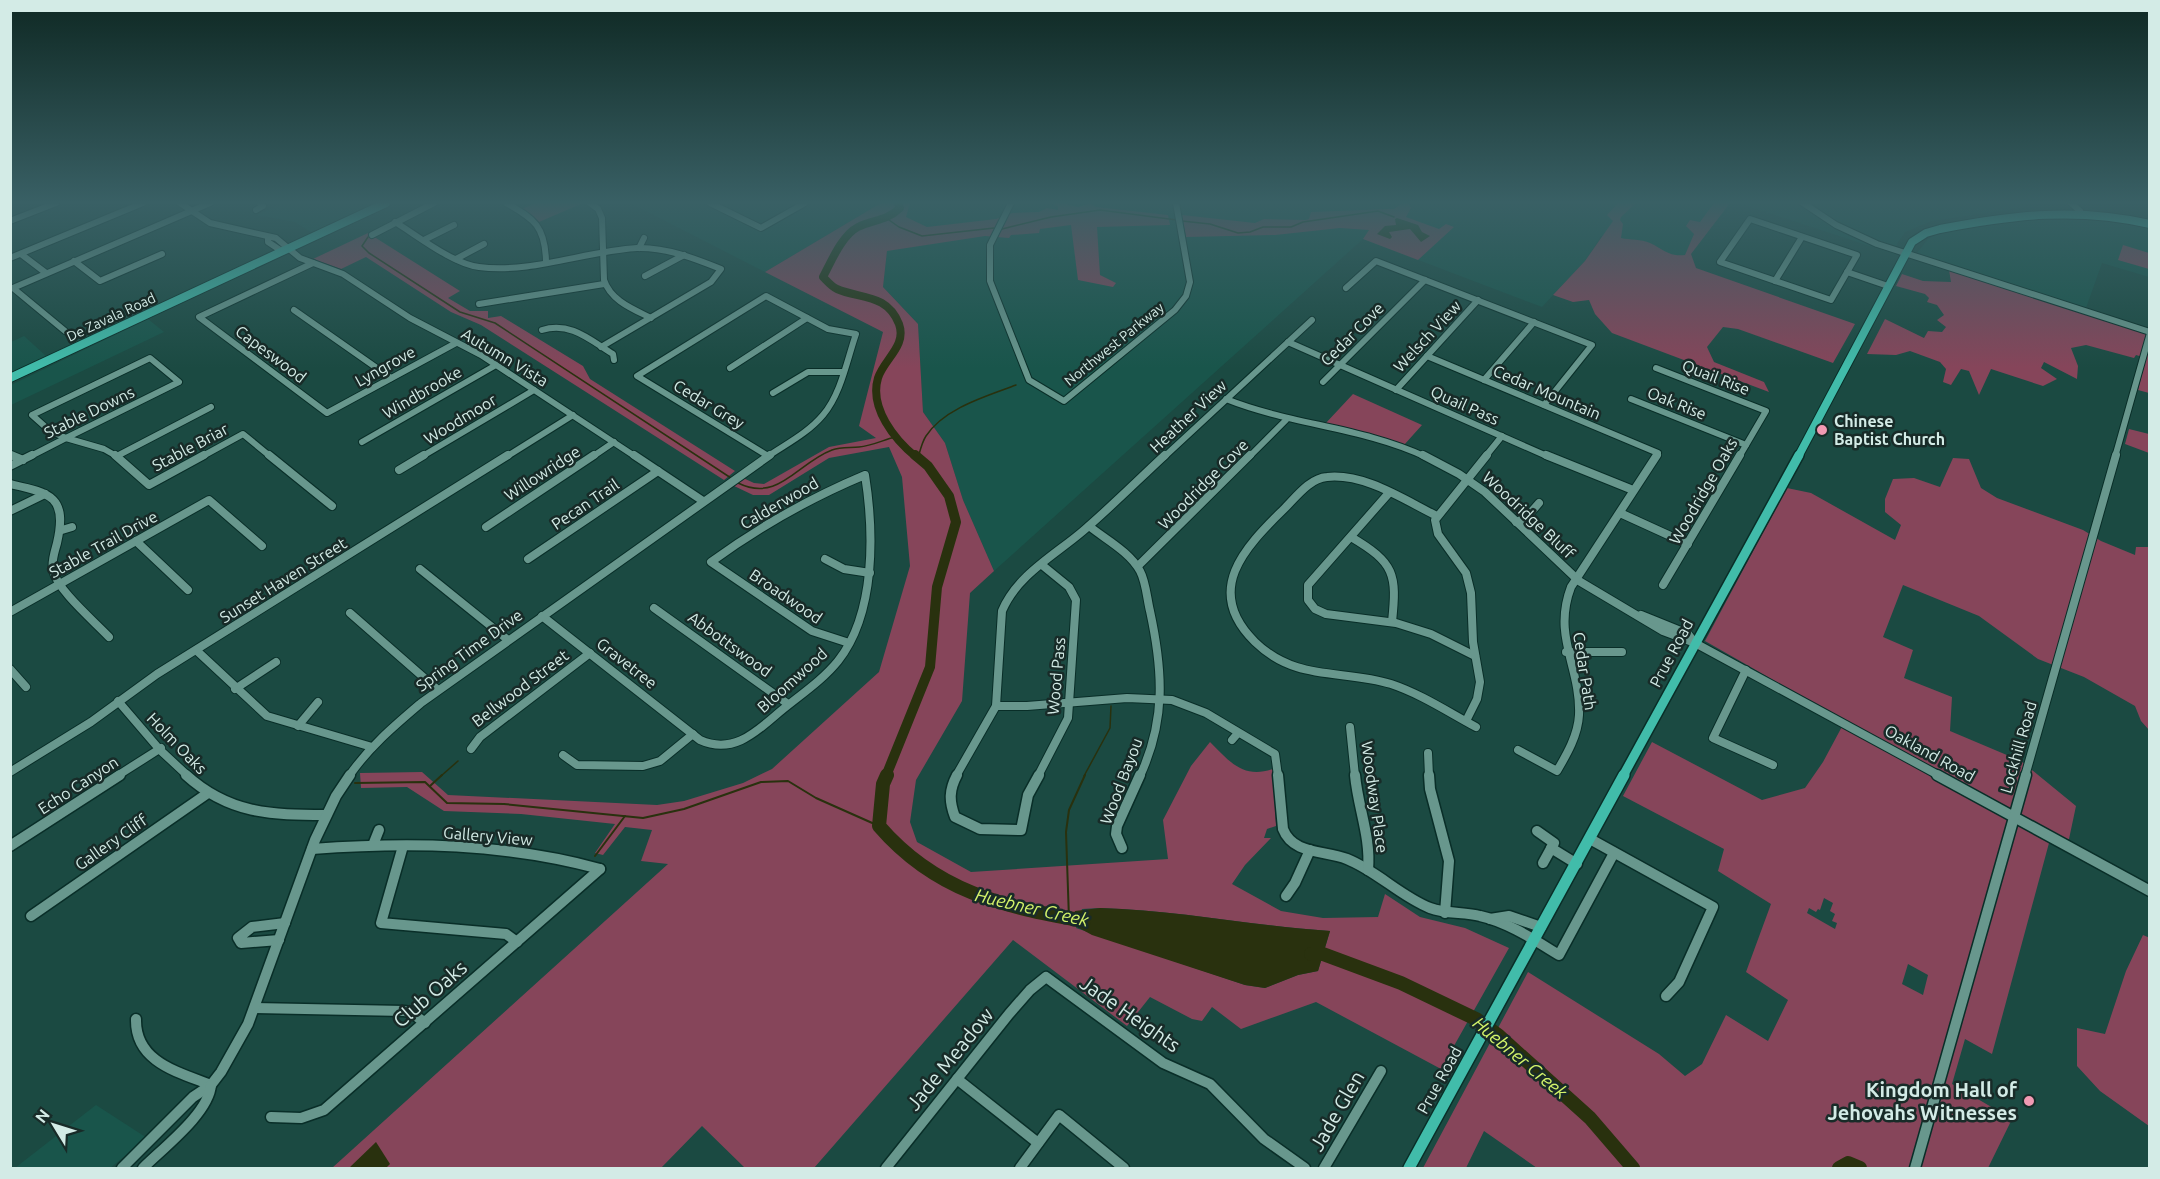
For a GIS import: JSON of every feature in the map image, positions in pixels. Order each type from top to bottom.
[{"type":"main road","name":"De Zavala Road","points":[[10,378],[268,258]]},
{"type":"main road","name":"Prue Road","points":[[1409,1168],[1798,457],[1902,258]]},
{"type":"street","points":[[26,258],[46,273]]},
{"type":"street","points":[[65,331],[13,288],[81,258]]},
{"type":"street","points":[[74,261],[100,281],[153,258]]},
{"type":"street","name":"Autumn Vista","points":[[304,258],[343,274],[410,318],[496,366],[703,501]]},
{"type":"street","points":[[456,259],[472,266],[490,268],[567,258]]},
{"type":"street","points":[[603,258],[604,284],[616,298],[651,318]]},
{"type":"street","points":[[645,276],[678,258]]},
{"type":"street","points":[[601,347],[711,282],[721,269],[692,258]]},
{"type":"street","name":"Northwest Parkway","points":[[988,258],[990,281],[1029,380],[1064,400],[1175,310],[1186,296],[1190,282],[1185,258]]},
{"type":"street","points":[[1723,258],[1720,262],[1831,300],[1855,258]]},
{"type":"street","points":[[1774,281],[1789,258]]},
{"type":"street","points":[[1921,258],[2150,332]]},
{"type":"street","points":[[1346,288],[1376,261],[1592,345],[1544,405]]},
{"type":"street","name":"Capeswood","points":[[313,263],[199,317],[327,413]]},
{"type":"street","points":[[1848,271],[1889,285]]},
{"type":"street","name":"Cedar Cove","points":[[1323,382],[1425,280]]},
{"type":"street","points":[[479,304],[604,284]]},
{"type":"street","name":"Cedar Grey","points":[[768,456],[637,376],[766,296],[807,318]]},
{"type":"street","name":"Welsch View","points":[[1396,390],[1478,300]]},
{"type":"street","points":[[294,310],[391,378]]},
{"type":"street","points":[[730,368],[807,318]]},
{"type":"street","name":"Spring Time Drive","points":[[122,1168],[193,1096],[211,1085],[236,1048],[255,1008],[326,815],[350,774],[372,747],[401,719],[438,690],[737,477],[809,429],[823,415],[833,400],[856,334],[832,331],[807,318]]},
{"type":"street","name":"Heather View","points":[[996,706],[1002,607],[1009,596],[1066,543],[1089,526],[1312,320]]},
{"type":"street","points":[[1484,380],[1534,322]]},
{"type":"street","points":[[542,330],[567,327],[613,354],[614,360]]},
{"type":"street","name":"Lockhill Road","points":[[1915,1168],[2150,332]]},
{"type":"street","name":"Quail Pass","points":[[1288,342],[1502,436],[1633,490]]},
{"type":"street","name":"Lyngrove","points":[[327,413],[456,343]]},
{"type":"street","name":"Cedar Mountain","points":[[1427,356],[1658,453]]},
{"type":"street","name":"Stable Downs","points":[[10,466],[179,382],[150,358],[32,415],[49,430],[68,437]]},
{"type":"street","name":"Windbrooke","points":[[362,442],[496,366]]},
{"type":"street","name":"Quail Rise","points":[[1656,368],[1766,411]]},
{"type":"street","points":[[773,393],[808,372],[843,372]]},
{"type":"street","name":"Woodmoor","points":[[399,470],[534,390]]},
{"type":"street","name":"Woodridge Bluff","points":[[1226,399],[1286,420],[1376,438],[1439,464],[1467,479],[1495,501],[1576,579],[1684,642],[1695,643]]},
{"type":"street","name":"Oak Rise","points":[[1631,399],[1746,445]]},
{"type":"street","points":[[68,437],[117,456],[211,407]]},
{"type":"street","name":"Woodridge Oaks","points":[[1663,585],[1766,411]]},
{"type":"street","name":"Sunset Haven Street","points":[[10,772],[91,722],[118,701],[196,650],[573,415]]},
{"type":"street","name":"Woodridge Cove","points":[[1138,566],[1286,420]]},
{"type":"street","name":"Stable Briar","points":[[117,456],[149,484],[243,434],[332,506]]},
{"type":"street","points":[[1466,721],[1479,690],[1470,585],[1460,563],[1435,527],[1437,516],[1502,436]]},
{"type":"street","name":"Willowridge","points":[[486,527],[614,442]]},
{"type":"street","name":"Cedar Path","points":[[1518,750],[1557,771],[1574,740],[1579,717],[1578,692],[1566,652],[1564,609],[1568,594],[1658,453]]},
{"type":"street","points":[[10,455],[23,460]]},
{"type":"street","name":"Pecan Trail","points":[[528,559],[658,471]]},
{"type":"street","name":"Calderwood","points":[[711,562],[746,536],[826,491],[865,475]]},
{"type":"street","name":"Bloomwood","points":[[693,734],[713,746],[735,745],[752,736],[839,659],[849,643],[864,603],[870,573],[873,536],[865,475]]},
{"type":"street","points":[[1437,516],[1357,480],[1339,476],[1321,476],[1312,482],[1239,560],[1230,589],[1235,613],[1244,629],[1273,656],[1293,666],[1326,675],[1389,683],[1411,691],[1476,727]]},
{"type":"street","points":[[10,484],[29,487],[45,494],[60,508],[62,530],[51,568],[54,577],[109,637]]},
{"type":"street","points":[[10,511],[45,494]]},
{"type":"street","points":[[1388,494],[1308,585],[1305,591],[1306,599],[1312,607],[1328,615],[1392,622],[1440,638],[1475,656]]},
{"type":"street","name":"Stable Trail Drive","points":[[10,612],[209,500],[262,546]]},
{"type":"street","points":[[1516,522],[1530,514],[1539,503]]},
{"type":"street","points":[[1620,513],[1688,543]]},
{"type":"street","points":[[1089,526],[1138,566]]},
{"type":"street","points":[[62,530],[72,527]]},
{"type":"street","points":[[1351,537],[1371,550],[1392,576],[1395,584],[1392,622]]},
{"type":"street","points":[[136,541],[188,590]]},
{"type":"street","points":[[46,549],[57,547]]},
{"type":"street","points":[[825,559],[844,569],[870,573]]},
{"type":"street","name":"Broadwood","points":[[711,562],[812,631],[825,638],[849,643]]},
{"type":"street","name":"Wood Pass","points":[[996,706],[956,776],[950,790],[949,807],[955,817],[980,829],[1021,830],[1028,795],[1064,729],[1069,703],[1076,600],[1069,587],[1042,565]]},
{"type":"street","name":"Wood Bayou","points":[[1122,848],[1116,834],[1117,826],[1151,752],[1161,698],[1161,672],[1144,582],[1138,566]]},
{"type":"street","points":[[420,569],[508,640]]},
{"type":"street","name":"Abbottswood","points":[[654,608],[788,704]]},
{"type":"street","points":[[350,613],[438,690]]},
{"type":"street","name":"Gravetree","points":[[542,616],[693,734]]},
{"type":"street","name":"Oakland Road","points":[[1695,643],[2150,891]]},
{"type":"street","points":[[196,650],[267,716],[372,747]]},
{"type":"street","points":[[1566,652],[1622,652]]},
{"type":"street","name":"Bellwood Street","points":[[471,748],[480,737],[590,653]]},
{"type":"street","points":[[235,688],[276,662]]},
{"type":"street","points":[[10,669],[26,687]]},
{"type":"street","points":[[1746,670],[1713,738],[1773,765]]},
{"type":"street","points":[[996,706],[1128,698],[1161,698],[1183,703],[1235,737],[1275,754],[1280,779],[1283,826],[1286,836],[1300,847],[1346,858],[1410,898],[1445,913],[1490,919],[1514,917],[1541,927]]},
{"type":"street","name":"Holm Oaks","points":[[118,701],[188,777],[208,794],[230,805],[249,810],[290,816],[326,815]]},
{"type":"street","points":[[298,726],[318,702]]},
{"type":"street","name":"Woodway Place","points":[[1350,727],[1357,794],[1370,848],[1368,870]]},
{"type":"street","points":[[563,755],[577,765],[643,766],[660,761],[693,734]]},
{"type":"street","name":"Echo Canyon","points":[[10,846],[161,748]]},
{"type":"street","points":[[1428,753],[1430,789],[1449,861],[1445,913]]},
{"type":"street","name":"Gallery Cliff","points":[[31,916],[208,794]]},
{"type":"street","points":[[373,845],[379,830]]},
{"type":"street","points":[[1537,831],[1553,840],[1543,863]]},
{"type":"street","points":[[1590,839],[1713,907],[1679,982],[1666,996]]},
{"type":"street","name":"Gallery View","points":[[312,849],[373,845],[458,847],[562,858],[600,869]]},
{"type":"street","points":[[403,846],[381,923],[506,934],[517,942]]},
{"type":"street","points":[[1551,848],[1577,864]]},
{"type":"street","points":[[1286,896],[1295,883],[1310,850]]},
{"type":"street","points":[[1490,919],[1534,939],[1559,955],[1614,853]]},
{"type":"street","name":"Club Oaks","points":[[271,1117],[301,1118],[324,1110],[600,869]]},
{"type":"street","points":[[1512,929],[1514,917]]},
{"type":"street","points":[[279,940],[241,943],[238,938],[241,932],[248,927],[285,923]]},
{"type":"street","name":"Jade Meadow","points":[[886,1168],[1009,1014],[1030,990],[1046,977]]},
{"type":"street","name":"Jade Heights","points":[[1046,977],[1163,1063],[1210,1084],[1264,1139],[1305,1168]]},
{"type":"street","points":[[255,1008],[404,1011],[411,1012],[425,1023]]},
{"type":"street","points":[[136,1019],[134,1028],[147,1054],[164,1065],[211,1085]]},
{"type":"street","name":"Jade Glen","points":[[1324,1168],[1381,1071]]},
{"type":"street","points":[[957,1079],[1038,1143]]},
{"type":"street","name":"Spring Time Drive","points":[[143,1168],[195,1116],[210,1097],[211,1085]]},
{"type":"street","points":[[1020,1168],[1059,1114],[1124,1168]]},
{"type":"shaded area","points":[[315,258],[364,258],[341,269],[313,259]]},
{"type":"shaded area","points":[[368,258],[408,258],[460,291],[448,298],[470,311],[488,311],[488,318],[501,316],[583,366],[590,379],[735,471],[724,480],[481,325],[451,312]]},
{"type":"shaded area","points":[[738,258],[789,258],[765,272]]},
{"type":"shaded area","points":[[789,258],[886,258],[883,287],[918,324],[923,412],[945,443],[963,500],[994,571],[970,593],[962,701],[916,780],[910,822],[917,842],[971,872],[1168,859],[1163,820],[1191,766],[1210,742],[1231,762],[1245,770],[1262,772],[1273,769],[1276,826],[1267,829],[1264,838],[1271,838],[1245,865],[1232,884],[1281,911],[1323,918],[1378,917],[1385,894],[1420,917],[1465,928],[1509,948],[1441,1069],[1316,1002],[1241,1029],[1212,1007],[1202,1021],[1192,1019],[1150,997],[1127,1026],[1013,940],[814,1168],[745,1168],[702,1126],[661,1168],[332,1168],[668,864],[641,861],[652,830],[625,827],[603,855],[595,853],[615,824],[521,814],[444,811],[407,787],[361,788],[360,773],[422,772],[448,795],[657,805],[684,801],[743,783],[772,769],[879,672],[910,566],[902,477],[889,447],[829,458],[769,495],[753,495],[732,485],[743,478],[764,484],[829,447],[876,438],[859,426],[883,332],[765,272]],"holes":[[[1082,909],[1129,909],[1272,926],[1330,931],[1318,971],[1298,975],[1265,988],[1245,985],[1076,928]]]},
{"type":"shaded area","points":[[886,258],[1342,258],[994,571],[963,500],[945,443],[923,412],[918,324],[883,287]]},
{"type":"shaded area","points":[[1075,258],[1099,258],[1100,275],[1116,283],[1113,287],[1078,280]]},
{"type":"shaded area","points":[[1413,258],[1587,258],[1542,307]]},
{"type":"shaded area","points":[[1587,258],[1692,258],[1696,268],[1855,324],[1833,363],[1738,329],[1723,327],[1707,347],[1714,362],[1764,382],[1769,392],[1612,333],[1595,314],[1589,300],[1573,302],[1553,295]]},
{"type":"shaded area","points":[[1665,258],[1688,258],[1683,264]]},
{"type":"shaded area","points":[[1929,258],[2149,258],[2149,277],[2102,263],[2086,308]]},
{"type":"shaded area","points":[[2119,258],[2149,258],[2149,269],[2118,260]]},
{"type":"shaded area","points":[[1949,270],[2149,334],[2149,393],[2138,390],[2146,358],[2136,355],[2134,358],[2086,345],[2071,348],[2078,366],[2077,379],[2044,362],[2041,368],[2057,379],[2043,386],[1991,369],[1979,395],[1969,371],[1961,369],[1951,385],[1943,382],[1946,369],[1940,362],[1910,351],[1896,355],[1867,354],[1885,319],[1924,338],[1928,331],[1942,332],[1946,327],[1937,320],[1944,315],[1937,305],[1927,302],[1929,298],[1925,294],[1896,286],[1902,274],[1923,281],[1951,282]]},
{"type":"shaded area","points":[[148,319],[164,332],[11,405],[11,385]]},
{"type":"shaded area","points":[[24,336],[46,356],[11,372],[11,342]]},
{"type":"shaded area","points":[[1353,394],[1422,425],[1404,445],[1357,430],[1325,424]]},
{"type":"shaded area","points":[[2129,429],[2149,434],[2149,453],[2125,444]]},
{"type":"shaded area","points":[[1953,458],[1969,459],[1981,488],[1997,498],[2083,530],[2101,541],[2135,555],[2136,547],[2149,547],[2149,730],[2141,721],[2135,706],[2084,677],[2038,659],[1979,616],[1903,585],[1883,637],[1913,650],[1904,678],[1952,697],[1950,731],[2021,761],[2076,806],[2069,839],[2049,843],[1992,1054],[1965,1039],[1952,1084],[2012,1119],[1988,1168],[1537,1168],[1484,1131],[1466,1168],[1423,1168],[1528,972],[1659,1054],[1685,1076],[1702,1064],[1726,1015],[1768,1041],[1788,1000],[1746,972],[1771,904],[1718,871],[1724,849],[1623,796],[1652,742],[1762,800],[1805,788],[1823,762],[1845,721],[1705,641],[1787,488],[1811,493],[1895,540],[1901,525],[1885,512],[1885,499],[1893,479],[1914,478],[1940,487]],"holes":[[[1824,898],[1833,903],[1830,911],[1835,914],[1832,921],[1837,923],[1835,929],[1807,913],[1809,908],[1816,912],[1820,910]],[[1908,964],[1928,975],[1923,995],[1902,984]]]},
{"type":"shaded area","points":[[1100,908],[1129,909],[1330,931],[1318,971],[1298,975],[1265,988],[1245,985],[1092,935],[1070,923],[1075,911]]},
{"type":"shaded area","points":[[2143,935],[2150,938],[2149,1126],[2100,1091],[2077,1066],[2077,1028],[2105,1034],[2126,971]]},
{"type":"shaded area","points":[[96,1105],[147,1138],[110,1168],[15,1168]]},
{"type":"shaded area","points":[[376,1142],[390,1164],[386,1168],[349,1168]]},
{"type":"waterway","points":[[377,258],[460,312],[495,323],[731,478]]},
{"type":"waterway","name":"Huebner Creek","points":[[833,258],[823,277],[837,289],[880,302],[894,314],[899,324],[900,339],[878,378],[877,401],[892,432],[916,457]]},
{"type":"waterway","points":[[918,458],[926,436],[944,418],[967,404],[1016,385]]},
{"type":"waterway","points":[[738,483],[752,488],[777,485],[832,450],[864,446],[895,437]]},
{"type":"waterway","name":"Huebner Creek","points":[[886,776],[930,667],[937,587],[956,522],[949,496],[928,466],[915,455]]},
{"type":"waterway","points":[[1084,776],[1110,728],[1111,706]]},
{"type":"waterway","points":[[441,776],[458,761]]},
{"type":"waterway","points":[[430,786],[442,775]]},
{"type":"waterway","name":"Huebner Creek","points":[[887,775],[883,784],[879,826],[924,867],[972,893],[998,902],[1084,921]]},
{"type":"waterway","points":[[1069,919],[1066,832],[1069,810],[1085,775]]},
{"type":"waterway","points":[[625,816],[643,818],[684,809],[761,782],[788,781],[816,798],[879,826]]},
{"type":"waterway","points":[[355,783],[425,782],[447,803],[504,804],[625,816]]},
{"type":"waterway","points":[[595,856],[625,816]]},
{"type":"waterway","name":"Huebner Creek","points":[[1311,954],[1323,954],[1401,983],[1476,1019],[1499,1036],[1590,1118],[1633,1168]]},
{"type":"waterway","name":"Huebner Creek","points":[[1839,1168],[1848,1163],[1860,1168]]},
{"type":"place","name":"Chinese Baptist Church","points":[[1822,430]]},
{"type":"place","name":"Kingdom Hall of Jehovahs Witnesses","points":[[2029,1101]]}]
